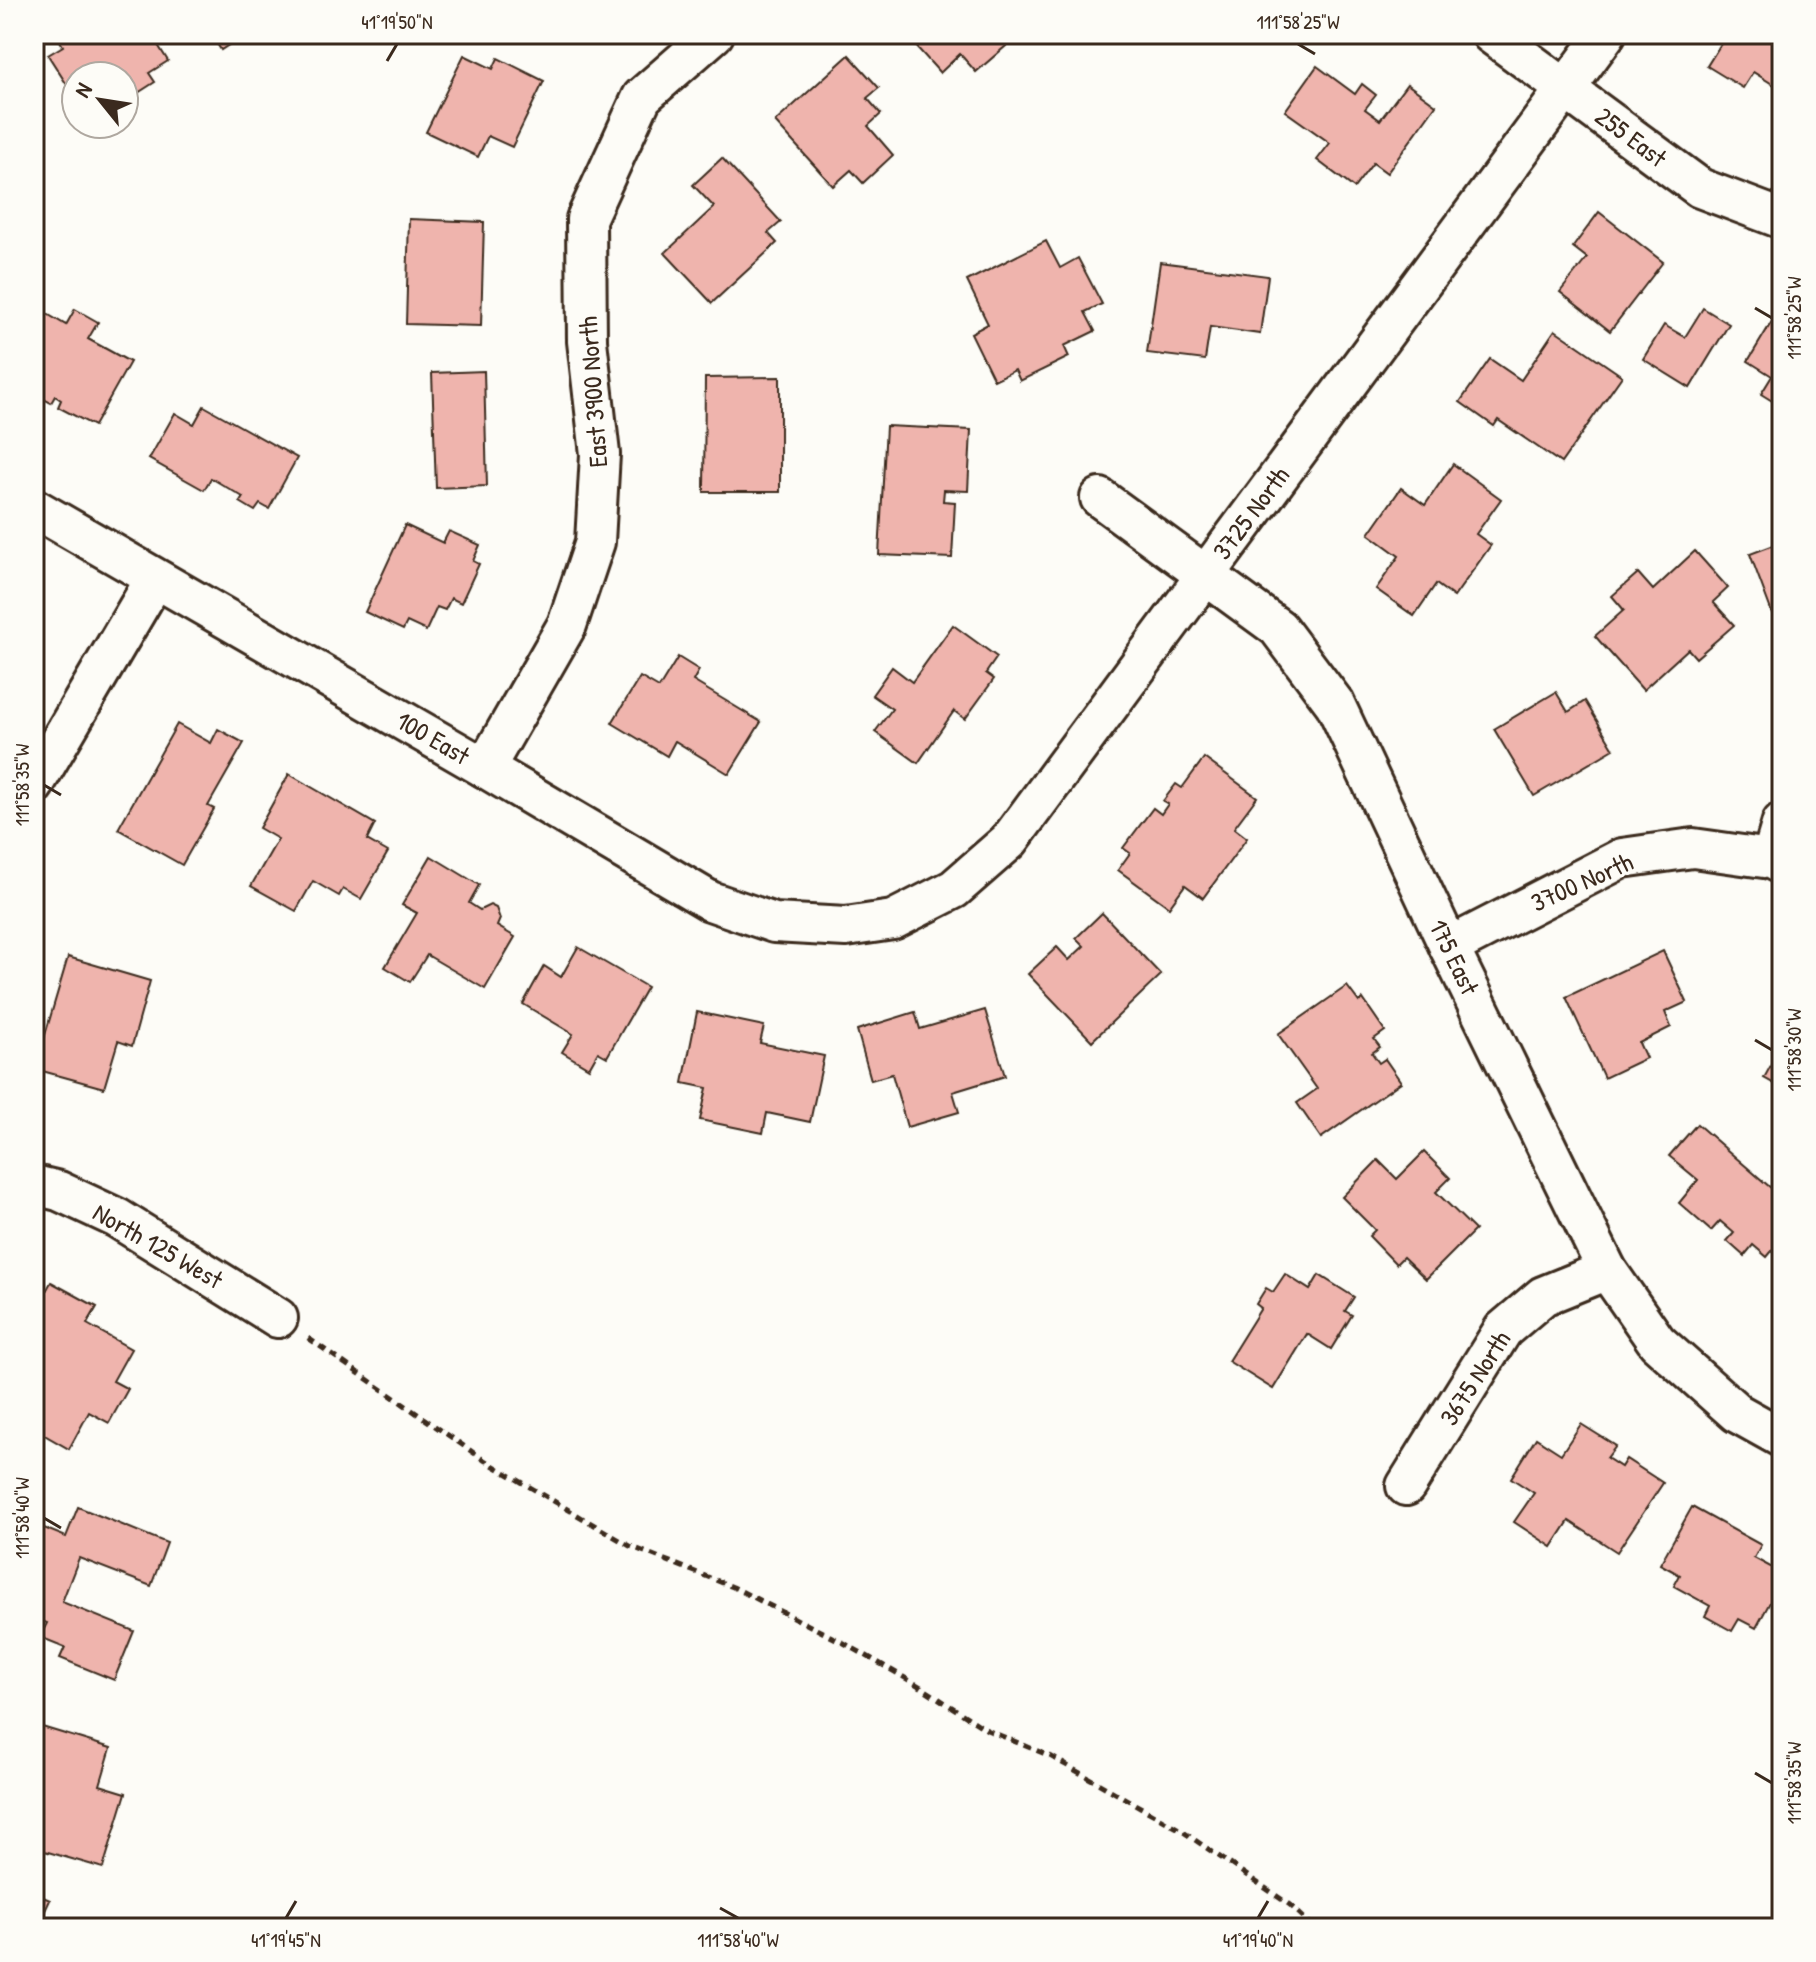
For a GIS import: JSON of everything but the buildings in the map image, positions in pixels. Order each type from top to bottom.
[{"type":"street","name":"East 3900 North","points":[[485,768],[567,625],[595,542],[600,454],[587,341],[586,219],[642,97],[714,34]]},
{"type":"street","name":"255 East","points":[[1491,34],[1700,188],[1782,219]]},
{"type":"street","name":"3725 North","points":[[846,927],[893,920],[954,889],[1009,841],[1606,34]]},
{"type":"street","name":"175 East","points":[[1100,498],[1278,628],[1335,704],[1449,947],[1607,1270],[1657,1342],[1737,1413],[1782,1438]]},
{"type":"street","name":"100 East","points":[[34,508],[710,901],[774,923],[846,927]]},
{"type":"street","points":[[34,785],[155,579]]},
{"type":"street","points":[[1776,862],[1782,822]]},
{"type":"street","name":"3700 North","points":[[1449,947],[1622,858],[1693,848],[1776,862]]},
{"type":"street","name":"North 125 West","points":[[34,1185],[59,1191],[117,1218],[278,1318]]},
{"type":"street","name":"3675 North","points":[[1406,1486],[1503,1330],[1543,1296],[1607,1270]]},
{"type":"path","points":[[278,1318],[484,1460],[603,1531],[630,1546],[733,1587],[844,1643],[921,1687],[987,1730],[1050,1756],[1179,1829],[1290,1905],[1315,1928]]}]
